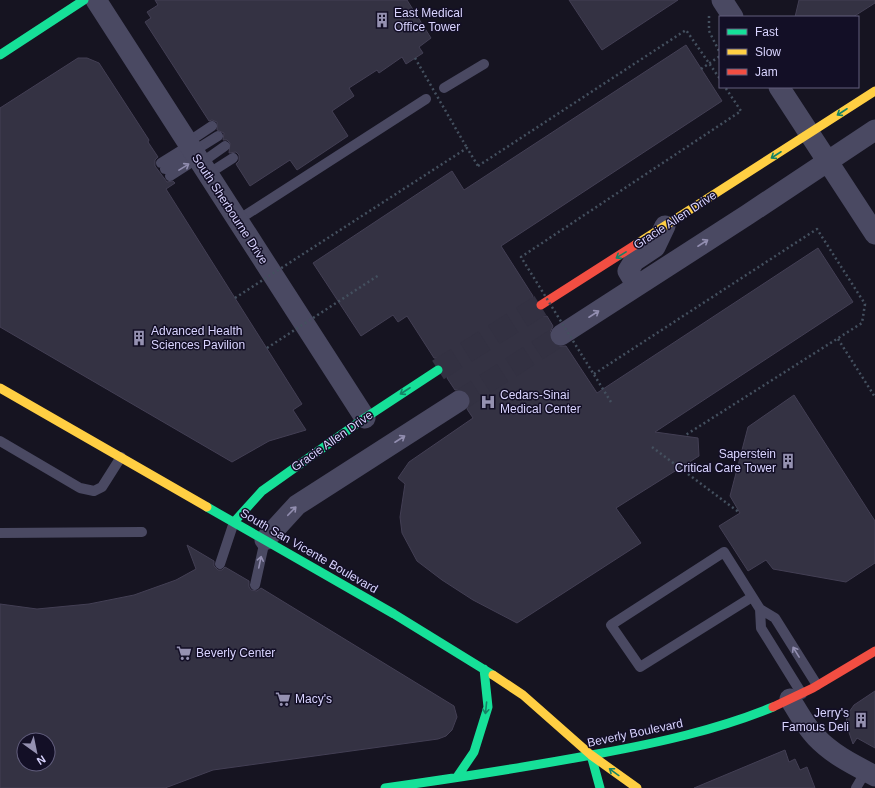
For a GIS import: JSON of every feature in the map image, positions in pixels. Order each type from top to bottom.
[{"type":"main road","points":[[0,55],[84,0]]},
{"type":"main road","name":"Gracie Allen Drive","points":[[541,305],[875,91]]},
{"type":"main road","name":"Gracie Allen Drive","points":[[234,522],[262,491],[365,418],[438,370]]},
{"type":"main road","name":"South San Vicente Boulevard","points":[[0,388],[394,614],[484,669],[523,695],[591,755],[637,788]]},
{"type":"main road","name":"Beverly Boulevard","points":[[385,788],[591,755],[662,741],[732,721],[796,696],[875,651]]},
{"type":"main road","points":[[460,777],[474,752],[488,707],[484,669]]},
{"type":"main road","points":[[591,755],[600,788]]},
{"type":"street","name":"South Sherbourne Drive","points":[[96,0],[365,418]]},
{"type":"street","points":[[716,7],[731,16]]},
{"type":"street","points":[[780,88],[875,234]]},
{"type":"street","points":[[561,335],[875,130]]},
{"type":"street","points":[[637,286],[628,271],[634,261],[655,247],[665,226]]},
{"type":"street","points":[[265,540],[297,506],[459,401]]},
{"type":"street","points":[[796,696],[815,736],[825,746],[866,778]]},
{"type":"lane","points":[[444,88],[484,64]]},
{"type":"lane","points":[[238,220],[426,99]]},
{"type":"lane","points":[[196,156],[212,126]]},
{"type":"lane","points":[[218,136],[196,156],[166,169],[196,156],[225,146]]},
{"type":"lane","points":[[196,156],[233,158]]},
{"type":"lane","points":[[0,441],[80,488],[94,491],[102,487],[121,457]]},
{"type":"lane","points":[[220,564],[234,522]]},
{"type":"lane","points":[[0,532],[142,532]]},
{"type":"lane","points":[[256,585],[265,540]]},
{"type":"lane","points":[[752,597],[640,667],[611,625],[724,552],[760,609],[775,618],[817,685]]},
{"type":"lane","points":[[760,609],[761,628],[796,696]]},
{"type":"lane","points":[[460,777],[466,788]]},
{"type":"path","points":[[716,7],[708,31],[719,51]]},
{"type":"path","points":[[415,58],[478,166],[686,30],[719,79]]},
{"type":"path","points":[[701,69],[719,57]]},
{"type":"path","points":[[611,402],[521,257],[741,111],[726,88]]},
{"type":"path","points":[[235,298],[467,148]]},
{"type":"path","points":[[594,374],[817,229],[865,304],[862,323],[684,436]]},
{"type":"path","points":[[267,348],[379,275]]},
{"type":"path","points":[[838,339],[875,397]]},
{"type":"path","points":[[652,447],[740,513]]},
{"type":"building","points":[[155,0],[407,0],[431,38],[419,47],[423,53],[406,64],[402,57],[379,73],[377,70],[349,88],[354,96],[332,111],[348,136],[297,170],[290,160],[250,186],[236,164],[239,161],[239,155],[236,152],[229,153],[230,143],[227,140],[223,140],[224,133],[217,130],[217,122],[212,120],[209,121],[145,22],[151,18],[147,12],[158,5]]},
{"type":"building","points":[[569,0],[678,0],[602,50]]},
{"type":"building","points":[[799,0],[875,0],[875,3],[855,16],[795,16]]},
{"type":"building","name":"Cedars-Sinai Medical Center","points":[[686,45],[722,101],[501,246],[533,296],[529,305],[531,312],[536,316],[547,316],[553,326],[549,335],[551,342],[556,346],[566,346],[597,393],[818,248],[853,302],[655,432],[698,438],[699,456],[616,508],[641,543],[517,623],[473,600],[442,580],[417,561],[402,533],[400,517],[405,484],[398,478],[409,462],[473,418],[467,409],[471,401],[469,395],[464,390],[455,390],[447,378],[450,370],[449,363],[443,359],[434,358],[407,316],[398,322],[393,315],[361,336],[313,263],[452,171],[464,190]]},
{"type":"building","name":"Advanced Health Sciences Pavilion","points":[[78,58],[87,58],[99,63],[149,140],[148,142],[158,157],[155,160],[155,166],[167,182],[173,181],[175,183],[166,189],[302,404],[293,410],[306,430],[269,441],[232,462],[0,327],[0,108]]},
{"type":"building","name":"Saperstein Critical Care Tower","points":[[794,395],[875,521],[875,563],[846,582],[773,569],[766,560],[748,571],[719,526],[740,513],[730,496],[748,427]]},
{"type":"building","name":"Beverly Center","points":[[187,545],[214,561],[214,566],[218,570],[222,570],[225,567],[249,581],[249,587],[251,590],[257,591],[261,588],[454,706],[457,717],[452,730],[446,736],[438,739],[213,770],[165,788],[0,788],[0,604],[37,609],[89,604],[134,595],[176,580],[196,569]]},
{"type":"building","name":"Jerry's Famous Deli","points":[[875,691],[875,748],[857,738],[853,744],[846,724],[847,715],[854,705]]},
{"type":"building","points":[[785,750],[789,762],[795,759],[800,770],[807,767],[815,788],[694,788]]},
{"type":"tunnel","points":[[438,370],[541,305]]},
{"type":"tunnel","points":[[459,401],[561,335]]},
{"type":"traffic: fast","points":[[0,55],[84,0]]},
{"type":"traffic: fast","points":[[234,522],[262,491],[365,418],[438,370]]},
{"type":"traffic: fast","points":[[207,507],[394,614],[493,675]]},
{"type":"traffic: fast","points":[[457,777],[474,752],[488,707],[484,669]]},
{"type":"traffic: fast","points":[[385,788],[518,768],[642,745],[709,729],[773,707]]},
{"type":"traffic: fast","points":[[591,755],[600,788]]},
{"type":"traffic: slow","points":[[635,245],[875,91]]},
{"type":"traffic: slow","points":[[0,388],[207,507]]},
{"type":"traffic: slow","points":[[493,675],[523,695],[591,755],[637,788]]},
{"type":"traffic: jam","points":[[541,305],[635,245]]},
{"type":"traffic: jam","points":[[773,707],[813,688],[875,651]]},
{"type":"place","name":"East Medical Office Tower","points":[[382,20]]},
{"type":"place","name":"Advanced Health Sciences Pavilion","points":[[139,338]]},
{"type":"place","name":"Cedars-Sinai Medical Center","points":[[488,402]]},
{"type":"place","name":"Saperstein Critical Care Tower","points":[[788,461]]},
{"type":"place","name":"Beverly Center","points":[[184,653]]},
{"type":"place","name":"Macy's","points":[[283,699]]},
{"type":"place","name":"Jerry's Famous Deli","points":[[861,720]]}]
